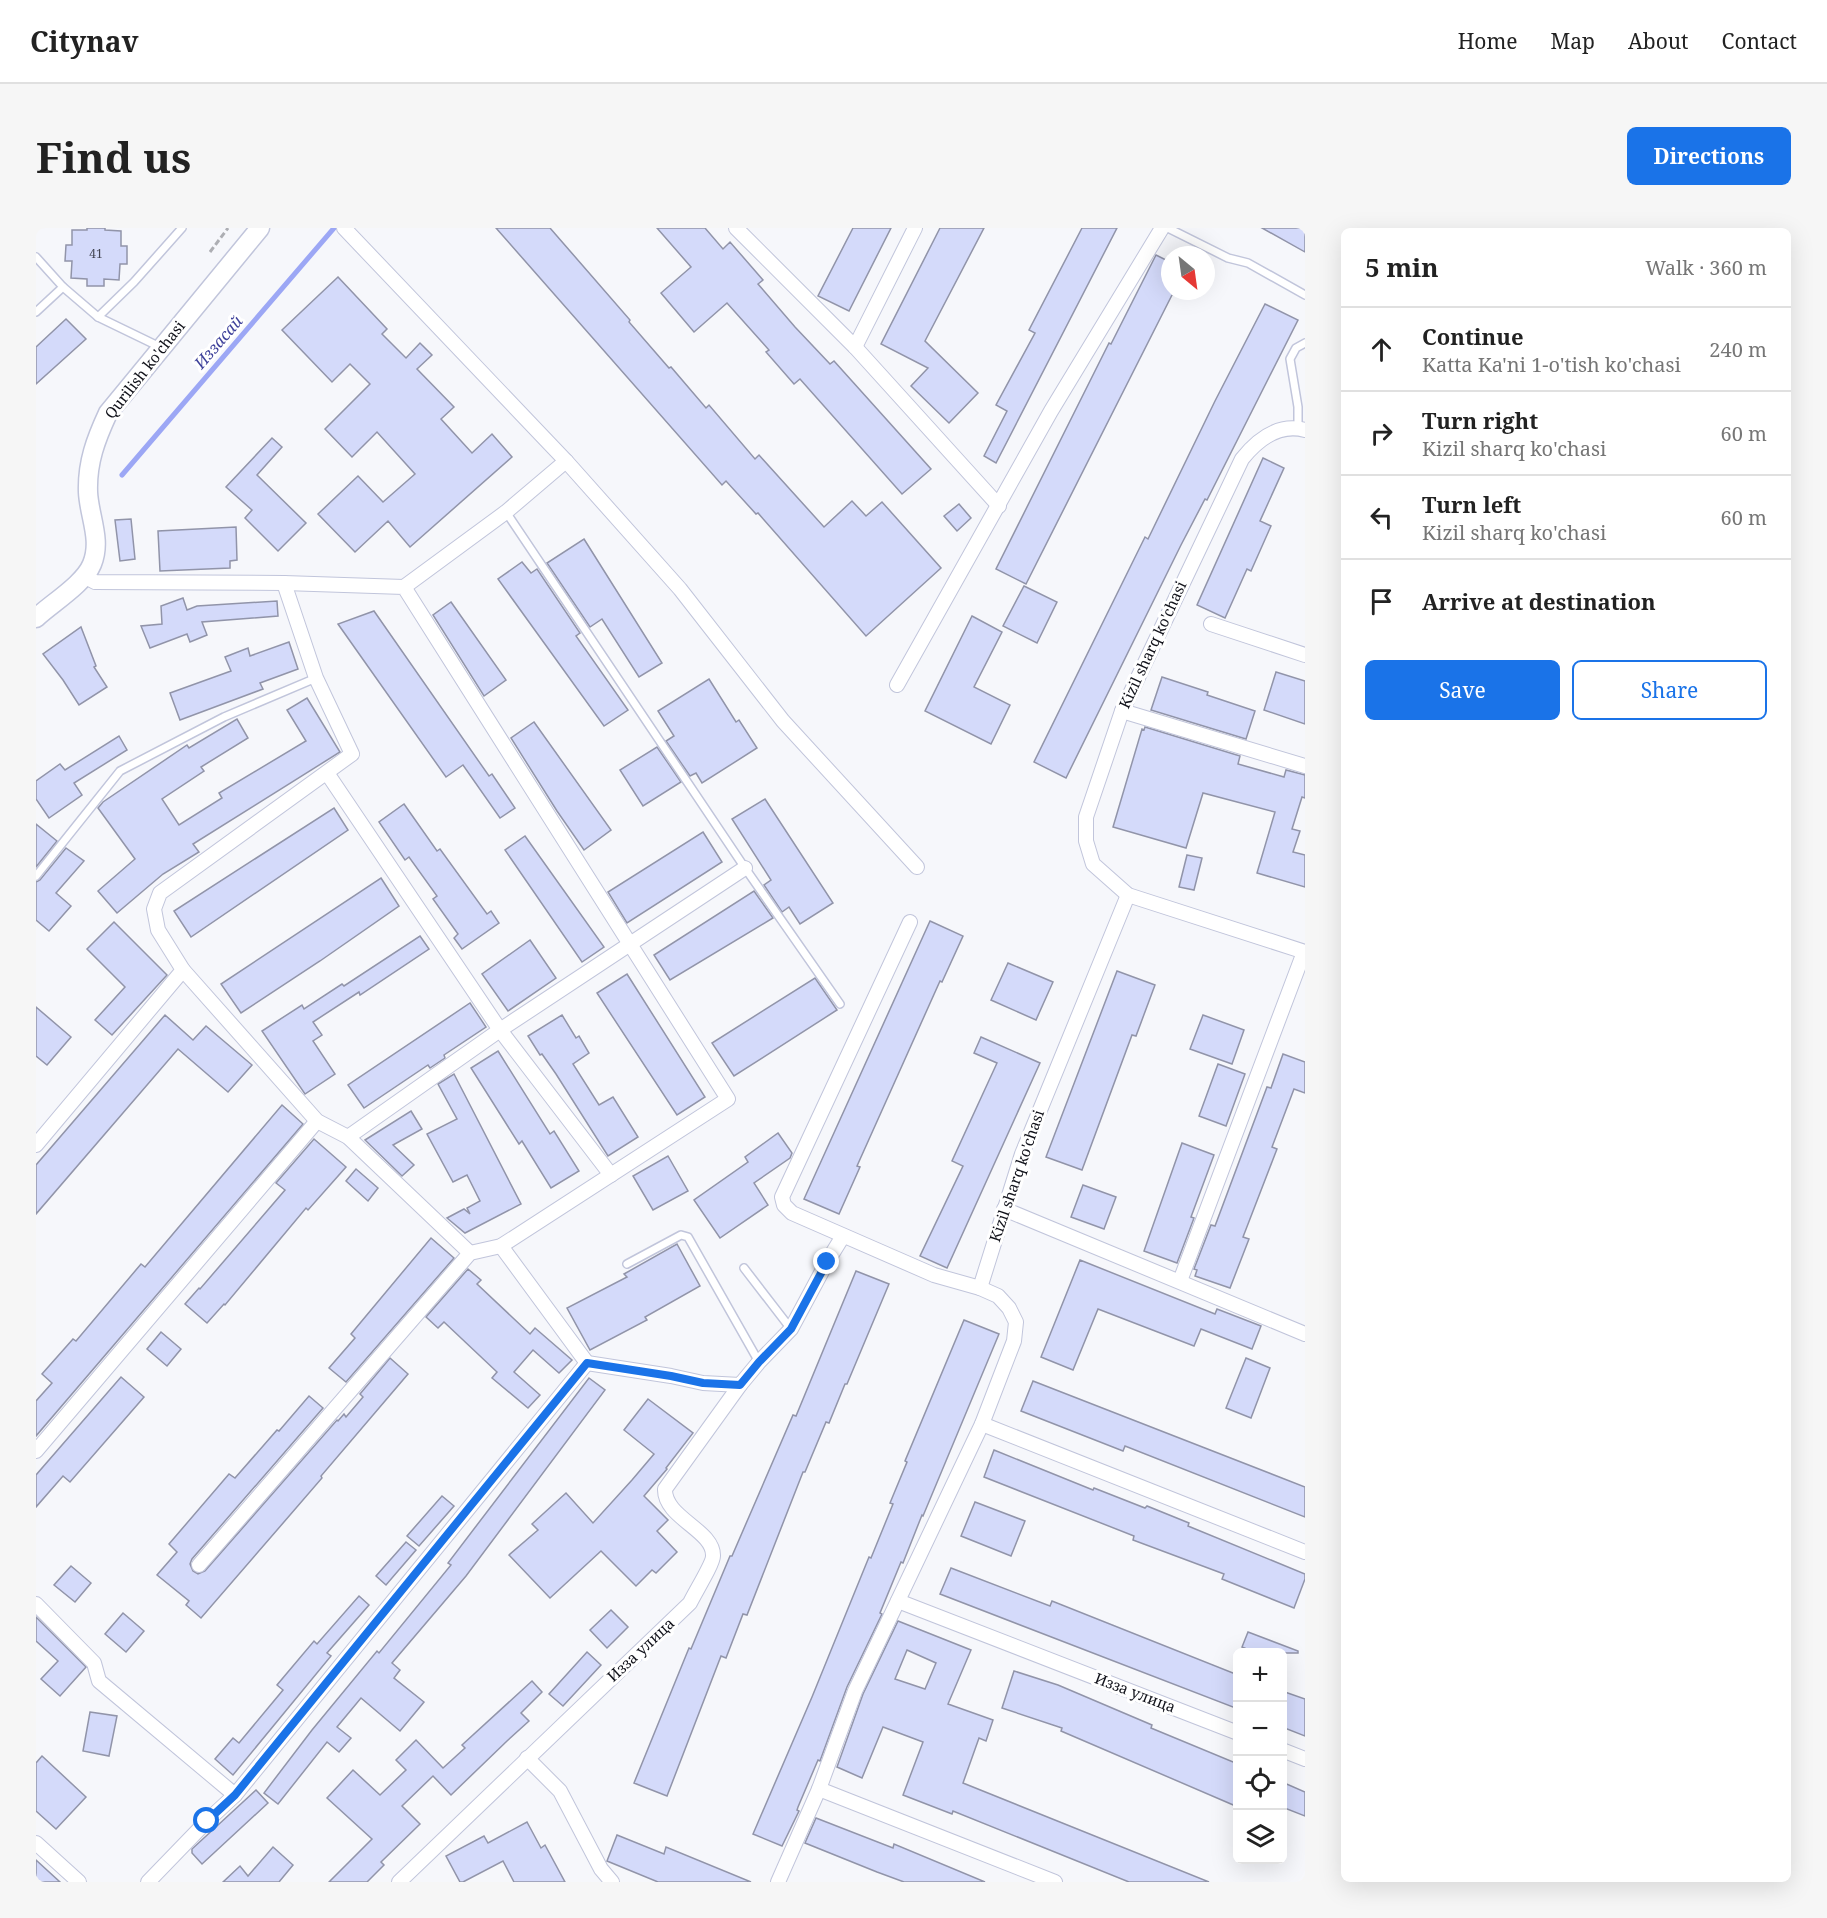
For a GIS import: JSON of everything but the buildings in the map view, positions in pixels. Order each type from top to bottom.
[{"type":"street","name":"Qurilish ko'chasi","points":[[36,618],[84,576],[92,565],[96,549],[96,534],[88,492],[90,460],[108,413],[260,228]]},
{"type":"street","points":[[345,228],[566,461],[680,589],[783,721],[917,867]]},
{"type":"street","points":[[736,228],[855,347],[999,506]]},
{"type":"street","points":[[855,347],[915,228]]},
{"type":"street","points":[[897,685],[1051,411],[1162,228]]},
{"type":"street","name":"Kizil sharq ko'chasi","points":[[1302,429],[1280,430],[1268,435],[1258,441],[1242,459],[1122,711],[1086,816],[1085,829],[1088,853],[1093,864],[1128,895],[1304,952]]},
{"type":"street","points":[[84,576],[95,582],[284,583],[404,587],[506,512],[566,461]]},
{"type":"street","points":[[284,583],[316,678],[352,754],[160,893],[154,909],[158,930],[183,970],[316,1121],[348,1137],[470,1253]]},
{"type":"street","points":[[199,1564],[470,1253],[501,1246],[728,1099],[404,587]]},
{"type":"street","points":[[1210,624],[1305,655]]},
{"type":"street","points":[[1122,711],[1305,766]]},
{"type":"street","points":[[327,773],[500,1030],[611,1174]]},
{"type":"street","points":[[348,1137],[500,1030],[745,868]]},
{"type":"street","name":"Kizil sharq ko'chasi","points":[[980,1288],[1022,1154],[1128,895]]},
{"type":"street","points":[[778,1882],[819,1788],[855,1691],[982,1424],[1014,1341],[1016,1322],[1009,1308],[998,1296],[980,1288],[934,1275],[792,1213],[784,1205],[782,1197],[910,922]]},
{"type":"street","points":[[1180,1281],[1304,952]]},
{"type":"street","points":[[36,1145],[183,970]]},
{"type":"street","points":[[36,1451],[316,1121]]},
{"type":"street","points":[[1004,1209],[1305,1334]]},
{"type":"street","points":[[501,1246],[587,1363],[703,1383],[740,1385],[791,1329],[843,1236]]},
{"type":"street","points":[[148,1882],[235,1795],[587,1363]]},
{"type":"street","name":"Изза улица","points":[[399,1882],[690,1603],[713,1557],[711,1546],[674,1510],[665,1497],[665,1488],[740,1385]]},
{"type":"street","points":[[982,1424],[1305,1552]]},
{"type":"street","name":"Изза улица","points":[[898,1601],[1233,1731]]},
{"type":"street","points":[[36,1604],[94,1664],[99,1681],[235,1795]]},
{"type":"street","points":[[1287,1752],[1305,1759]]},
{"type":"street","points":[[527,1758],[560,1791],[601,1869],[612,1882]]},
{"type":"street","points":[[819,1788],[1055,1882]]},
{"type":"street","points":[[36,1843],[79,1882]]},
{"type":"lane","points":[[98,316],[134,282],[182,228]]},
{"type":"lane","points":[[1168,228],[1228,258],[1248,263],[1305,295]]},
{"type":"lane","points":[[36,257],[63,287],[98,316],[161,348]]},
{"type":"lane","points":[[36,312],[63,287]]},
{"type":"lane","points":[[1302,429],[1290,359],[1296,348],[1305,342]]},
{"type":"lane","points":[[506,512],[745,868],[840,1005]]},
{"type":"lane","points":[[36,876],[120,771],[224,717],[316,678]]},
{"type":"lane","points":[[627,1264],[681,1235],[688,1237],[759,1362]]},
{"type":"lane","points":[[744,1268],[791,1329]]},
{"type":"path","points":[[210,252],[228,228]]},
{"type":"waterway","name":"Иззасай","points":[[122,475],[334,228]]},
{"type":"route","points":[[207,1821],[235,1795],[587,1363],[703,1383],[740,1385],[791,1329],[827,1262]]}]
